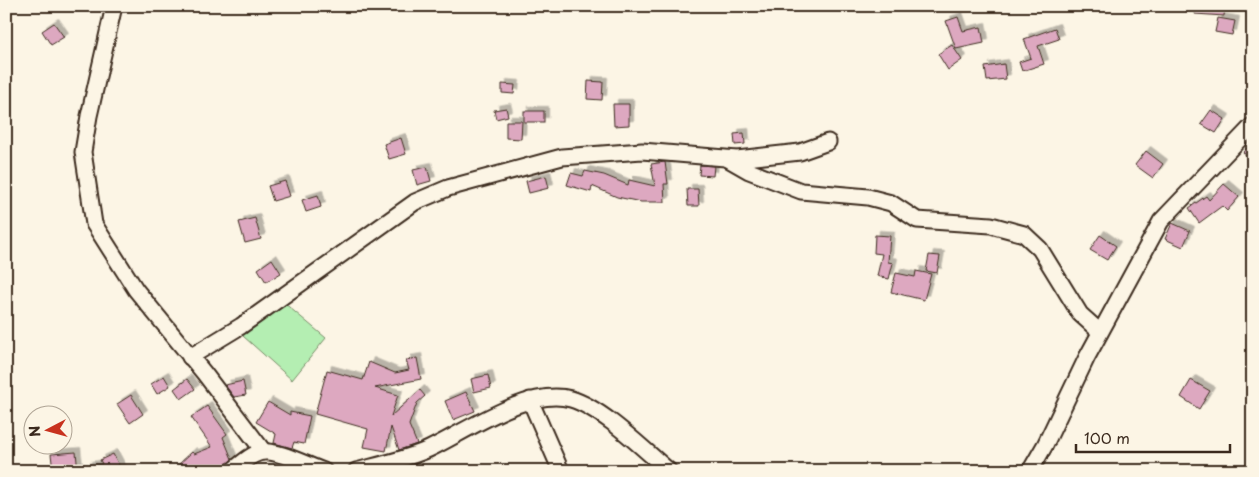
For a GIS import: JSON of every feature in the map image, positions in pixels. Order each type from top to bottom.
[{"type":"street","points":[[114,6],[89,116],[83,152],[94,224],[136,290],[264,452]]},
{"type":"street","points":[[1030,471],[1045,445],[1100,332],[1161,221],[1253,125]]},
{"type":"street","points":[[190,357],[241,326],[415,202],[448,188],[562,157],[642,151],[737,159],[800,152],[828,142]]},
{"type":"street","points":[[726,158],[749,171],[801,192],[868,197],[891,203],[917,220],[992,225],[1024,234],[1040,249],[1080,314],[1100,332]]},
{"type":"street","points":[[356,471],[427,450],[530,400],[555,396],[570,398],[584,404],[620,428],[669,471]]},
{"type":"street","points":[[530,400],[561,471]]},
{"type":"street","points":[[232,471],[252,456],[264,452],[276,454],[324,471]]},
{"type":"green space","points":[[283,302],[326,338],[292,380],[243,336]]},
{"type":"building","points":[[1196,6],[1225,6],[1224,16],[1195,14]]},
{"type":"building","points":[[958,17],[963,31],[981,27],[984,43],[956,49],[946,21]]},
{"type":"building","points":[[1218,18],[1235,21],[1232,35],[1215,32]]},
{"type":"building","points":[[54,23],[64,37],[51,45],[42,31]]},
{"type":"building","points":[[1055,28],[1059,39],[1038,46],[1044,64],[1022,71],[1019,62],[1031,58],[1024,39]]},
{"type":"building","points":[[952,45],[962,60],[948,70],[938,54]]},
{"type":"building","points":[[1004,64],[1006,79],[987,81],[985,67]]},
{"type":"building","points":[[588,81],[603,82],[602,100],[587,99]]},
{"type":"building","points":[[502,84],[515,85],[514,94],[502,93]]},
{"type":"building","points":[[613,104],[629,104],[629,125],[614,126]]},
{"type":"building","points":[[506,108],[508,116],[496,119],[494,110]]},
{"type":"building","points":[[1211,110],[1225,119],[1216,133],[1201,124]]},
{"type":"building","points":[[524,111],[544,111],[544,122],[524,122]]},
{"type":"building","points":[[506,121],[522,121],[521,139],[506,138]]},
{"type":"building","points":[[744,133],[745,144],[735,145],[734,134]]},
{"type":"building","points":[[401,138],[406,154],[389,159],[384,144]]},
{"type":"building","points":[[1253,143],[1253,163],[1243,152]]},
{"type":"building","points":[[1146,151],[1163,164],[1153,178],[1135,165]]},
{"type":"building","points":[[665,162],[668,184],[664,184],[665,202],[641,202],[617,197],[592,186],[591,192],[567,185],[571,173],[583,176],[585,171],[604,175],[628,185],[629,180],[655,186],[651,164]]},
{"type":"building","points":[[700,165],[714,166],[713,176],[699,175]]},
{"type":"building","points":[[427,167],[431,181],[417,185],[413,170]]},
{"type":"building","points":[[546,176],[549,188],[529,193],[526,181]]},
{"type":"building","points":[[285,181],[290,196],[273,201],[268,186]]},
{"type":"building","points":[[1224,184],[1239,197],[1227,211],[1222,206],[1199,223],[1189,208],[1206,196],[1209,200]]},
{"type":"building","points":[[687,189],[698,189],[699,206],[688,206]]},
{"type":"building","points":[[318,195],[321,207],[306,212],[302,200]]},
{"type":"building","points":[[255,218],[261,239],[245,243],[239,222]]},
{"type":"building","points":[[1172,223],[1190,231],[1183,247],[1165,239]]},
{"type":"building","points":[[875,235],[890,236],[888,262],[893,263],[889,279],[877,276],[882,254],[874,253]]},
{"type":"building","points":[[1100,235],[1116,246],[1107,260],[1090,250]]},
{"type":"building","points":[[929,255],[940,256],[937,273],[926,271]]},
{"type":"building","points":[[272,259],[281,273],[266,282],[258,269]]},
{"type":"building","points":[[916,271],[931,274],[924,300],[891,292],[896,273],[915,277]]},
{"type":"building","points":[[417,358],[421,379],[375,388],[398,395],[391,416],[420,390],[425,396],[417,403],[409,425],[417,444],[399,450],[391,427],[386,451],[364,447],[368,429],[315,414],[327,370],[363,380],[369,362],[395,373],[409,370],[406,360]]},
{"type":"building","points":[[488,375],[491,388],[474,392],[471,379]]},
{"type":"building","points":[[164,376],[170,386],[157,394],[151,384]]},
{"type":"building","points":[[187,379],[195,389],[181,399],[174,389]]},
{"type":"building","points":[[1191,380],[1210,391],[1199,409],[1181,397]]},
{"type":"building","points":[[243,381],[246,395],[234,397],[225,385]]},
{"type":"building","points":[[466,392],[475,411],[453,420],[445,401]]},
{"type":"building","points":[[131,395],[143,414],[130,423],[117,404]]},
{"type":"building","points":[[268,402],[290,415],[290,412],[310,416],[304,444],[294,442],[292,448],[274,443],[276,434],[256,422]]},
{"type":"building","points":[[207,406],[227,434],[223,437],[232,459],[223,469],[218,471],[183,471],[178,465],[192,452],[194,454],[212,447],[191,417]]},
{"type":"building","points":[[72,452],[76,452],[78,471],[53,471],[51,454],[72,454]]},
{"type":"building","points":[[113,454],[122,471],[87,471],[87,466],[102,464],[100,460]]}]
